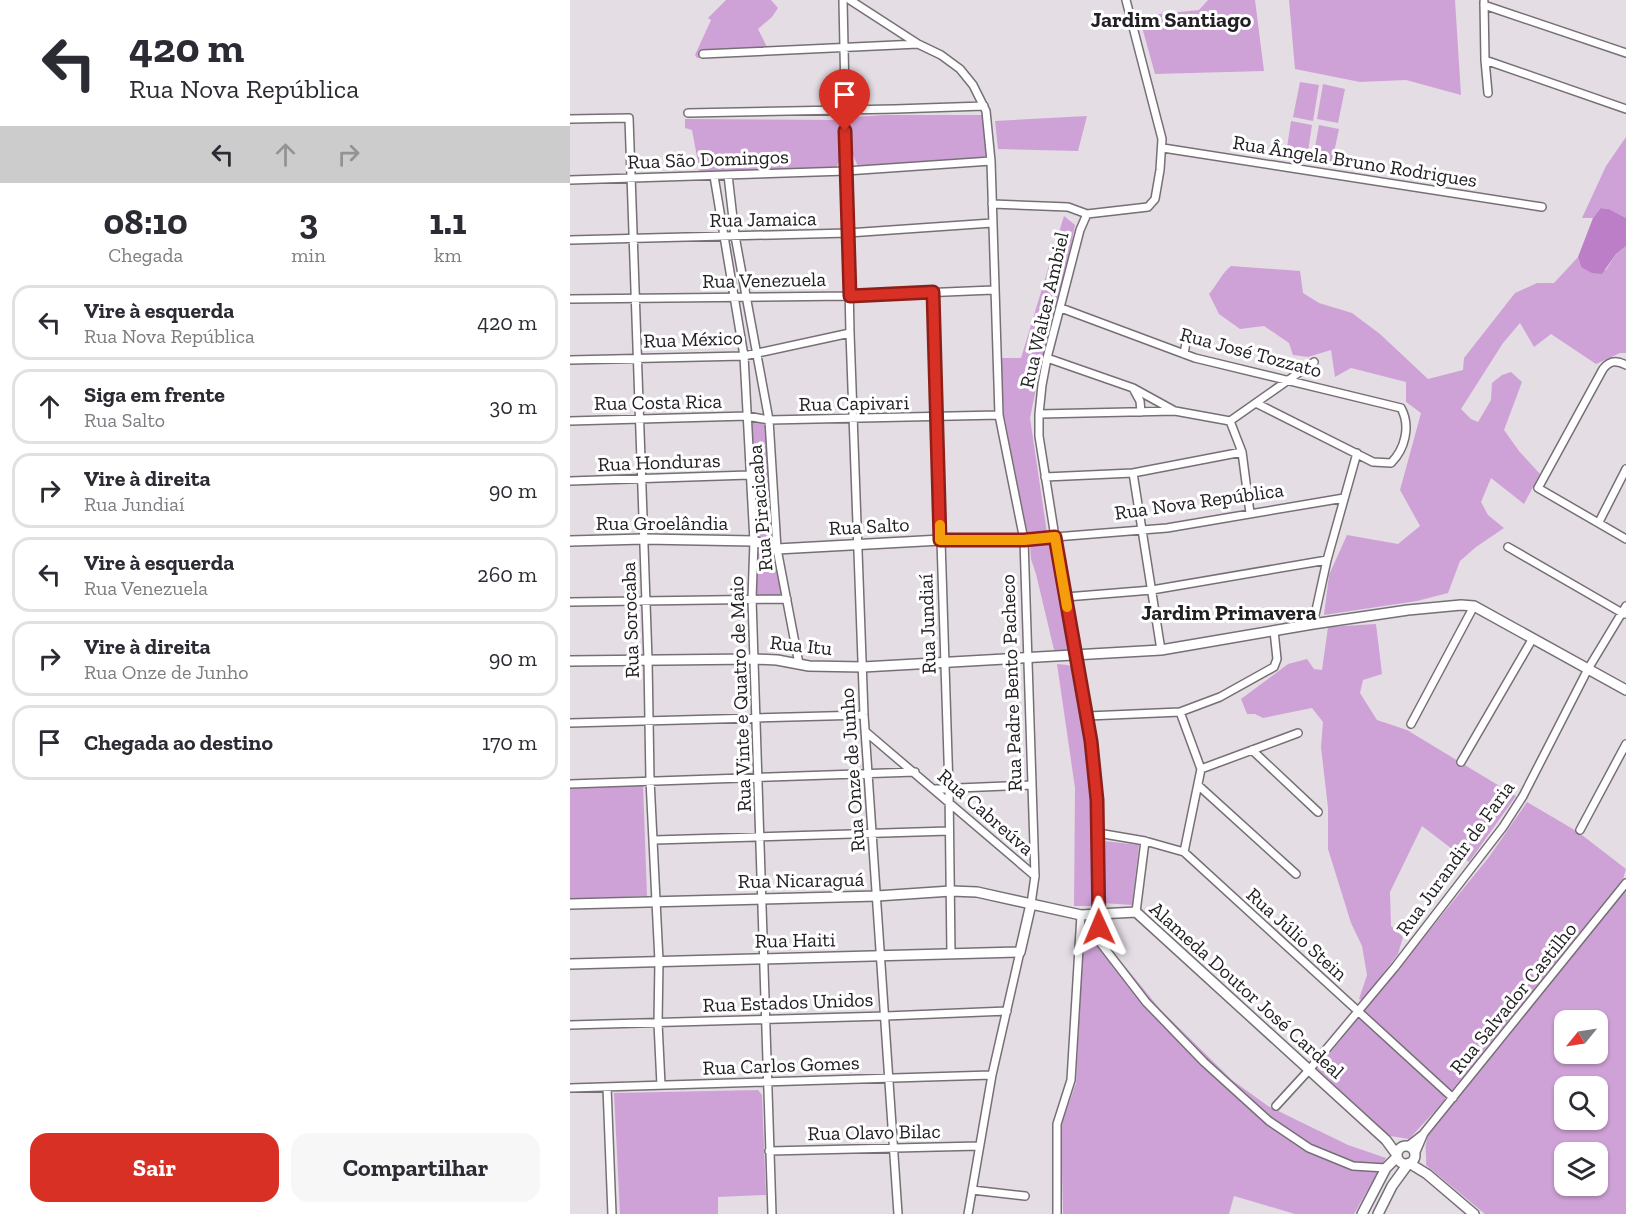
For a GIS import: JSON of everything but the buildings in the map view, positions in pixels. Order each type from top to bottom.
[{"type":"street","name":"Rua Onze de Junho","points":[[843,0],[850,333],[864,715],[898,1214]]},
{"type":"street","name":"Rua Padre Bento Pacheco","points":[[850,0],[960,69],[973,85],[986,111],[991,161],[993,290],[999,415],[1024,540],[1035,876],[1031,904],[992,1075],[968,1214]]},
{"type":"street","points":[[992,204],[1068,207],[1087,214],[1148,207],[1155,199],[1163,148],[1126,0]]},
{"type":"street","points":[[1488,93],[1484,2],[1626,53]]},
{"type":"street","points":[[703,54],[918,44]]},
{"type":"street","points":[[1485,60],[1626,108]]},
{"type":"street","points":[[688,113],[984,106]]},
{"type":"street","name":"Rua Sorocaba","points":[[570,119],[629,118],[650,720],[650,780],[659,961],[658,1023],[661,1085]]},
{"type":"street","name":"Rua Ângela Bruno Rodrigues","points":[[1163,148],[1542,207]]},
{"type":"street","name":"Rua São Domingos","points":[[570,180],[846,171],[991,161]]},
{"type":"street","points":[[728,175],[735,236],[769,420]]},
{"type":"street","name":"Rua Vinte e Quatro de Maio","points":[[714,176],[744,356],[754,541],[752,599],[772,1214]]},
{"type":"street","name":"Rua Walter Ambiel","points":[[1087,214],[1080,230],[1047,358],[1039,414],[1039,436],[1088,716],[1097,800],[1099,941],[1146,1002],[1204,1062],[1269,1121],[1320,1153],[1353,1166],[1386,1168]]},
{"type":"street","name":"Rua Jamaica","points":[[570,240],[848,233],[992,223]]},
{"type":"street","name":"Rua Venezuela","points":[[570,299],[850,296],[993,290]]},
{"type":"street","name":"Rua Jundiaí","points":[[933,292],[950,804],[951,954]]},
{"type":"street","name":"Rua José Tozzato","points":[[1061,308],[1184,354],[1401,408],[1407,418],[1407,427],[1405,440],[1397,458],[1391,464],[1372,462],[1356,453]]},
{"type":"street","points":[[1184,354],[1188,331]]},
{"type":"street","name":"Rua México","points":[[570,360],[744,356],[850,333]]},
{"type":"street","points":[[1047,358],[1133,388],[1175,411]]},
{"type":"street","points":[[1626,365],[1619,361],[1610,363],[1603,369],[1538,488],[1626,539]]},
{"type":"street","points":[[1039,414],[1175,411],[1230,421],[1314,362]]},
{"type":"street","points":[[1133,388],[1138,394],[1141,412]]},
{"type":"street","points":[[1256,403],[1356,453],[1312,624]]},
{"type":"street","name":"Rua Capivari","points":[[747,416],[769,420],[854,420],[999,415]]},
{"type":"street","name":"Rua Costa Rica","points":[[570,421],[747,416]]},
{"type":"street","name":"Rua Piracicaba","points":[[769,420],[777,549],[799,664]]},
{"type":"street","points":[[1230,421],[1242,452],[1250,513]]},
{"type":"street","points":[[1045,477],[1133,473],[1242,452]]},
{"type":"street","points":[[1599,522],[1626,469]]},
{"type":"street","points":[[1133,473],[1161,650]]},
{"type":"street","name":"Rua Honduras","points":[[570,482],[749,475]]},
{"type":"street","name":"Rua Nova República","points":[[1024,540],[1167,528],[1344,498]]},
{"type":"street","name":"Rua Groelândia","points":[[570,541],[644,539],[754,541]]},
{"type":"street","name":"Rua Salto","points":[[754,541],[777,549],[940,540],[1024,540]]},
{"type":"street","points":[[1508,547],[1625,611]]},
{"type":"street","points":[[1066,597],[1152,590],[1327,560]]},
{"type":"street","points":[[570,602],[787,598]]},
{"type":"street","points":[[1411,724],[1474,606],[1626,690]]},
{"type":"street","name":"Rua Itu","points":[[570,661],[755,659],[777,660],[809,666],[863,667],[1029,659],[1161,650],[1408,610],[1474,606]]},
{"type":"street","name":"Rua Jurandir de Faria","points":[[1276,1106],[1358,1012],[1441,909],[1523,796],[1588,669],[1625,611]]},
{"type":"street","points":[[1088,716],[1180,712],[1220,697],[1274,667],[1277,659],[1274,631]]},
{"type":"street","points":[[1461,762],[1533,638]]},
{"type":"street","points":[[1180,712],[1201,769],[1184,852]]},
{"type":"street","points":[[570,723],[864,715]]},
{"type":"street","name":"Rua Cabreúva","points":[[866,732],[1035,876]]},
{"type":"street","points":[[1201,769],[1298,733]]},
{"type":"street","points":[[1580,830],[1626,744]]},
{"type":"street","points":[[1252,750],[1318,812]]},
{"type":"street","points":[[570,784],[915,772]]},
{"type":"street","points":[[934,789],[1032,785]]},
{"type":"street","points":[[1199,786],[1296,874]]},
{"type":"street","points":[[654,840],[949,831]]},
{"type":"street","name":"Rua Júlio Stein","points":[[1098,833],[1146,841],[1184,852],[1453,1098]]},
{"type":"street","points":[[1136,912],[1146,841]]},
{"type":"street","name":"Rua Salvador Castilho","points":[[1401,1151],[1424,1133],[1626,883]]},
{"type":"street","name":"Rua Nicaraguá","points":[[570,904],[877,896],[951,891],[977,892],[1031,904]]},
{"type":"street","name":"Alameda Doutor José Cardeal","points":[[1031,904],[1081,915],[1136,912],[1386,1140],[1395,1143],[1401,1151],[1402,1163],[1412,1160]]},
{"type":"street","points":[[1057,1214],[1057,1124],[1071,1080],[1081,915]]},
{"type":"street","name":"Rua Haiti","points":[[570,964],[1020,952]]},
{"type":"street","name":"Rua Estados Unidos","points":[[570,1025],[1007,1011]]},
{"type":"street","name":"Rua Carlos Gomes","points":[[570,1088],[992,1075]]},
{"type":"street","points":[[607,1087],[612,1214]]},
{"type":"street","name":"Rua Salvador Castilho","points":[[1412,1160],[1424,1133]]},
{"type":"street","name":"Rua Olavo Bilac","points":[[769,1151],[979,1146]]},
{"type":"street","points":[[1362,1214],[1386,1168],[1401,1151],[1411,1148],[1412,1160],[1474,1214]]},
{"type":"street","points":[[1378,1214],[1392,1186],[1412,1160]]},
{"type":"street","points":[[972,1190],[1025,1196]]},
{"type":"shaded area","points":[[726,0],[771,0],[778,8],[772,17],[758,29],[769,51],[697,58],[695,55],[711,20],[708,18]]},
{"type":"shaded area","points":[[1208,0],[1255,0],[1264,71],[1155,74],[1139,16],[1199,10]]},
{"type":"shaded area","points":[[1289,0],[1455,0],[1461,95],[1406,80],[1360,82],[1295,69]]},
{"type":"shaded area","points":[[1300,82],[1319,85],[1313,121],[1293,117]]},
{"type":"shaded area","points":[[1323,84],[1345,89],[1338,123],[1317,119]]},
{"type":"shaded area","points":[[982,115],[987,158],[858,166],[849,135],[855,117]]},
{"type":"shaded area","points":[[1087,116],[1078,151],[998,149],[995,121]]},
{"type":"shaded area","points":[[685,119],[840,120],[840,160],[836,168],[700,173],[692,130],[685,128]]},
{"type":"shaded area","points":[[1291,121],[1312,125],[1307,158],[1286,154]]},
{"type":"shaded area","points":[[1319,125],[1339,129],[1332,162],[1313,158]]},
{"type":"shaded area","points":[[1626,137],[1626,218],[1602,208],[1593,218],[1582,218],[1606,166]]},
{"type":"shaded area","points":[[1601,208],[1609,209],[1626,218],[1626,246],[1616,254],[1602,274],[1592,273],[1581,267],[1578,257],[1593,218]]},
{"type":"shaded area","points":[[1064,216],[1075,225],[1062,292],[1041,364],[1030,418],[1047,533],[1028,536],[1004,415],[1000,358],[1021,358]]},
{"type":"shaded area","points":[[1626,246],[1626,353],[1620,353],[1596,364],[1551,334],[1534,347],[1520,323],[1503,343],[1461,409],[1471,419],[1478,422],[1491,400],[1492,383],[1502,375],[1511,372],[1522,382],[1504,430],[1540,474],[1524,504],[1491,478],[1481,502],[1488,515],[1504,528],[1460,561],[1448,593],[1417,601],[1324,615],[1329,575],[1347,535],[1398,544],[1420,526],[1400,490],[1421,413],[1406,402],[1406,382],[1351,368],[1335,377],[1331,350],[1308,357],[1293,355],[1289,343],[1264,326],[1240,329],[1219,314],[1209,294],[1225,272],[1231,266],[1300,271],[1303,293],[1319,303],[1352,313],[1380,334],[1428,379],[1463,370],[1464,358],[1515,293],[1537,283],[1554,283],[1578,257],[1581,267],[1606,270],[1616,254]]},
{"type":"shaded area","points":[[747,416],[769,420],[777,549],[754,541]]},
{"type":"shaded area","points":[[1047,543],[1053,548],[1071,647],[1068,652],[1055,654],[1031,559],[1030,544]]},
{"type":"shaded area","points":[[753,548],[778,557],[787,599],[752,599]]},
{"type":"shaded area","points":[[1376,624],[1382,674],[1363,680],[1360,693],[1377,720],[1407,730],[1516,796],[1469,862],[1422,826],[1390,892],[1391,926],[1403,937],[1398,954],[1363,1000],[1359,999],[1367,975],[1362,946],[1351,923],[1328,849],[1328,808],[1321,747],[1323,722],[1312,708],[1263,718],[1255,714],[1247,714],[1241,699],[1288,664],[1307,659],[1314,669],[1322,670],[1328,627]]},
{"type":"shaded area","points":[[1057,664],[1068,665],[1075,669],[1088,727],[1095,817],[1092,906],[1074,906],[1075,788]]},
{"type":"shaded area","points":[[643,784],[647,896],[570,899],[570,786]]},
{"type":"shaded area","points":[[1527,802],[1578,832],[1626,869],[1623,879],[1436,1110],[1409,1139],[1390,1136],[1317,1069],[1489,857]]},
{"type":"shaded area","points":[[1104,841],[1139,845],[1132,905],[1102,903]]},
{"type":"shaded area","points":[[1626,888],[1626,1214],[1485,1214],[1426,1165],[1429,1133],[1547,982]]},
{"type":"shaded area","points":[[1084,920],[1101,923],[1101,937],[1160,1009],[1232,1080],[1268,1106],[1348,1145],[1386,1158],[1354,1214],[1295,1214],[1234,1196],[1229,1214],[1063,1214],[1061,1126],[1076,1083]]},
{"type":"shaded area","points":[[758,1090],[762,1095],[766,1195],[718,1197],[718,1214],[620,1214],[614,1093]]},
{"type":"slow traffic","points":[[940,525],[940,540],[1024,540],[1055,537],[1067,607]]},
{"type":"district","name":"Jardim Santiago","points":[[1171,19]]},
{"type":"district","name":"Jardim Primavera","points":[[1229,612]]},
{"type":"route","points":[[845,131],[850,296],[933,292],[940,540],[1024,540],[1055,537],[1091,741],[1097,800],[1099,927]]}]
